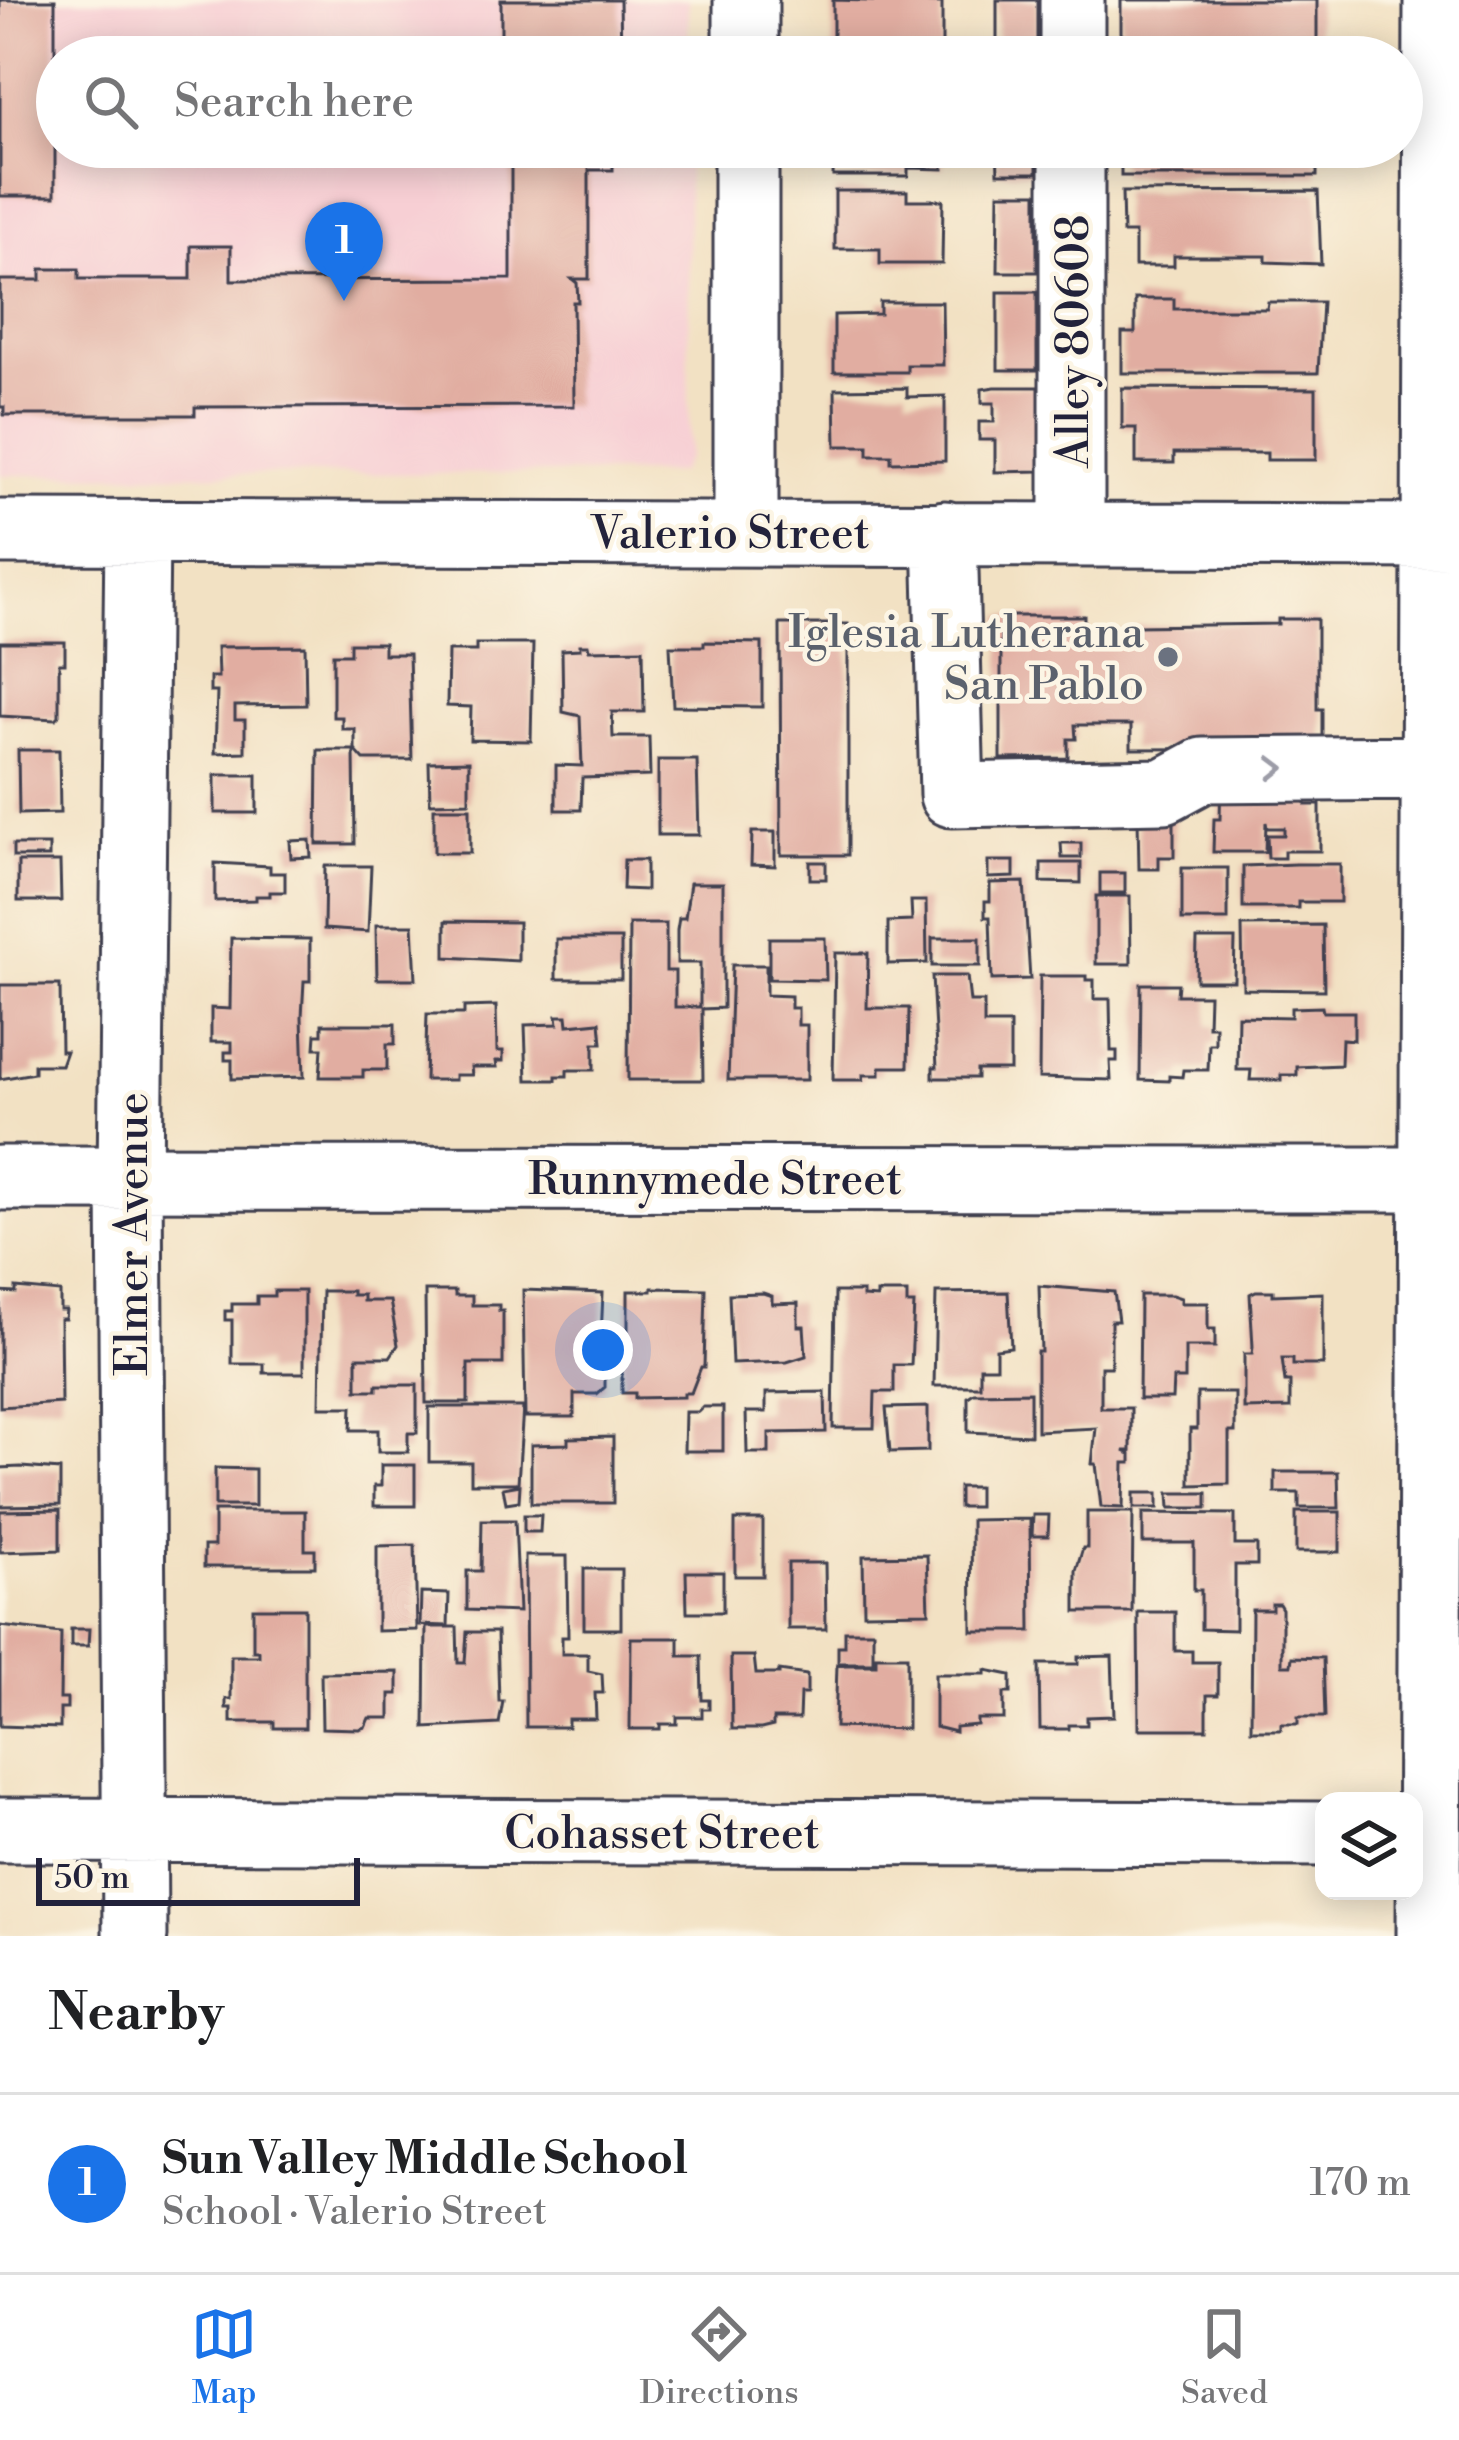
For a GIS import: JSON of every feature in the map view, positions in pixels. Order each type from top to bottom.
[{"type":"street","points":[[746,0],[746,36]]},
{"type":"street","points":[[1072,0],[1072,36]]},
{"type":"street","points":[[1429,1936],[1434,1835],[1430,1179],[1434,768],[1447,536],[1447,98],[1436,0]]},
{"type":"street","points":[[746,168],[746,531]]},
{"type":"street","name":"Alley 80608","points":[[1072,168],[1072,534]]},
{"type":"street","name":"Valerio Street","points":[[0,532],[1447,536]]},
{"type":"street","name":"Elmer Avenue","points":[[134,1936],[130,1178],[137,532]]},
{"type":"street","points":[[945,533],[952,795],[1164,791],[1203,770],[1434,768]]},
{"type":"street","name":"Runnymede Street","points":[[0,1178],[1430,1179]]},
{"type":"street","name":"Cohasset Street","points":[[0,1830],[1315,1834]]},
{"type":"shaded area","points":[[0,0],[688,0],[688,36],[36,36],[36,168],[688,168],[689,455],[679,473],[0,475]]},
{"type":"building","points":[[0,0],[55,0],[55,36],[36,36],[36,168],[55,168],[55,196],[0,196]]},
{"type":"building","points":[[501,0],[620,0],[621,36],[501,36]]},
{"type":"building","points":[[833,0],[942,3],[942,36],[833,36]]},
{"type":"building","points":[[997,0],[1037,0],[1037,36],[997,36]]},
{"type":"building","points":[[1121,0],[1317,0],[1317,36],[1121,35]]},
{"type":"building","points":[[511,168],[613,168],[589,170],[589,279],[572,279],[577,283],[578,302],[573,302],[574,406],[195,407],[195,415],[4,415],[0,407],[0,280],[41,280],[41,269],[79,269],[79,279],[191,279],[191,246],[231,246],[231,280],[511,279]]},
{"type":"building","points":[[833,168],[908,168],[908,176],[833,176]]},
{"type":"building","points":[[998,168],[1037,168],[1037,173],[998,173]]},
{"type":"building","points":[[1121,168],[1317,168],[1317,176],[1121,176]]},
{"type":"building","points":[[835,191],[907,191],[907,200],[943,200],[942,264],[880,264],[880,249],[835,249]]},
{"type":"building","points":[[1318,191],[1321,264],[1266,262],[1266,256],[1174,256],[1174,266],[1135,266],[1135,233],[1123,233],[1122,192]]},
{"type":"building","points":[[999,193],[1037,193],[1037,272],[998,272]]},
{"type":"building","points":[[998,292],[1037,292],[1037,370],[998,370]]},
{"type":"building","points":[[1135,299],[1174,299],[1174,309],[1267,309],[1268,302],[1322,302],[1318,373],[1122,373],[1122,333],[1135,333]]},
{"type":"building","points":[[880,302],[942,302],[943,365],[907,365],[907,372],[834,372],[834,315],[880,314]]},
{"type":"building","points":[[1040,387],[1040,471],[995,472],[995,440],[979,440],[979,422],[994,422],[994,403],[982,403],[982,389]]},
{"type":"building","points":[[907,388],[907,397],[945,396],[945,461],[891,462],[891,455],[868,455],[868,446],[836,446],[835,389]]},
{"type":"building","points":[[1122,388],[1316,389],[1316,460],[1267,460],[1267,453],[1174,453],[1174,463],[1136,463],[1136,428],[1122,428]]},
{"type":"building","points":[[1001,616],[1084,616],[1084,631],[1317,619],[1322,748],[1131,749],[1131,725],[1075,725],[1076,739],[1068,739],[1068,758],[1001,759]]},
{"type":"building","points":[[780,624],[848,624],[848,855],[781,855]]},
{"type":"building","points":[[0,642],[65,642],[56,719],[0,716]]},
{"type":"building","points":[[704,642],[762,643],[762,707],[673,706],[670,646],[704,646]]},
{"type":"building","points":[[350,643],[384,643],[384,654],[409,654],[412,760],[364,760],[355,750],[355,729],[342,729],[342,717],[333,717],[333,654],[350,654]]},
{"type":"building","points":[[476,644],[533,644],[531,741],[470,740],[471,707],[447,706],[448,651],[476,651]]},
{"type":"building","points":[[588,645],[589,650],[643,649],[644,712],[612,712],[613,737],[649,737],[650,776],[582,778],[581,810],[556,810],[556,765],[582,766],[580,716],[563,712],[562,650],[580,649]]},
{"type":"building","points":[[305,646],[306,705],[235,706],[235,720],[245,720],[245,752],[215,753],[217,692],[210,692],[210,677],[218,677],[217,647]]},
{"type":"building","points":[[18,750],[59,750],[60,813],[19,814]]},
{"type":"building","points":[[318,750],[354,750],[355,844],[317,844]]},
{"type":"building","points":[[658,760],[697,760],[699,835],[658,835]]},
{"type":"building","points":[[469,761],[469,802],[430,803],[429,762]]},
{"type":"building","points":[[215,775],[257,775],[257,813],[215,813]]},
{"type":"building","points":[[1221,778],[1306,779],[1306,805],[1320,805],[1320,851],[1284,851],[1284,858],[1268,858],[1267,835],[1284,835],[1284,828],[1267,828],[1266,822],[1265,852],[1213,852]]},
{"type":"building","points":[[434,808],[470,808],[470,853],[434,853]]},
{"type":"building","points":[[1138,818],[1174,818],[1174,857],[1159,857],[1159,869],[1139,869]]},
{"type":"building","points":[[752,832],[775,832],[775,866],[751,865]]},
{"type":"building","points":[[310,840],[311,857],[291,858],[290,841]]},
{"type":"building","points":[[1061,843],[1081,843],[1081,858],[1062,858]]},
{"type":"building","points":[[13,845],[49,845],[49,857],[13,857]]},
{"type":"building","points":[[624,860],[646,860],[646,890],[623,889]]},
{"type":"building","points":[[988,861],[1014,861],[1014,877],[988,878]]},
{"type":"building","points":[[18,862],[60,862],[61,901],[18,901]]},
{"type":"building","points":[[810,862],[826,862],[826,879],[810,879]]},
{"type":"building","points":[[215,863],[270,866],[270,873],[285,873],[285,892],[270,892],[256,900],[215,901]]},
{"type":"building","points":[[1041,863],[1081,863],[1081,883],[1041,882]]},
{"type":"building","points":[[1340,864],[1340,902],[1243,908],[1243,866]]},
{"type":"building","points":[[325,866],[371,866],[368,932],[324,929]]},
{"type":"building","points":[[1182,868],[1228,868],[1228,920],[1182,920]]},
{"type":"building","points":[[1100,873],[1125,873],[1125,893],[1100,893]]},
{"type":"building","points":[[1024,882],[1030,979],[992,980],[990,917],[985,917],[990,883]]},
{"type":"building","points":[[690,883],[723,883],[723,1008],[702,1009],[703,1080],[628,1080],[629,924],[666,924],[666,971],[675,971],[675,1007],[700,1007],[700,963],[677,963],[677,930],[679,918],[685,918]]},
{"type":"building","points":[[1096,896],[1130,896],[1131,964],[1096,964]]},
{"type":"building","points":[[911,901],[926,901],[927,963],[888,964],[888,922],[912,921]]},
{"type":"building","points":[[446,921],[518,922],[518,961],[446,957]]},
{"type":"building","points":[[376,925],[413,925],[416,979],[377,979]]},
{"type":"building","points":[[1323,925],[1324,990],[1243,989],[1242,926]]},
{"type":"building","points":[[231,938],[310,939],[310,981],[304,981],[302,1017],[304,1077],[232,1079],[232,1060],[225,1060],[225,1052],[232,1052],[232,1042],[211,1042],[211,1008],[230,1009]]},
{"type":"building","points":[[769,938],[825,938],[826,980],[769,979]]},
{"type":"building","points":[[932,938],[980,938],[980,966],[932,966]]},
{"type":"building","points":[[556,939],[621,939],[621,979],[556,979]]},
{"type":"building","points":[[1197,939],[1235,939],[1234,981],[1196,981]]},
{"type":"building","points":[[835,953],[868,953],[867,1008],[909,1008],[908,1067],[880,1067],[880,1075],[863,1075],[863,1080],[833,1080]]},
{"type":"building","points":[[732,965],[766,965],[766,995],[791,996],[791,1008],[798,1008],[798,1025],[807,1025],[807,1080],[728,1080]]},
{"type":"building","points":[[932,976],[967,976],[970,1002],[984,1002],[984,1024],[1010,1024],[1010,1070],[977,1070],[977,1078],[933,1078],[933,1067],[937,1067]]},
{"type":"building","points":[[1040,976],[1086,976],[1094,980],[1094,999],[1110,999],[1111,1051],[1117,1051],[1117,1061],[1110,1061],[1111,1080],[1039,1078]]},
{"type":"building","points":[[1141,984],[1178,984],[1177,995],[1209,995],[1208,1026],[1215,1026],[1215,1044],[1209,1044],[1208,1070],[1183,1070],[1182,1077],[1169,1076],[1169,1081],[1140,1080]]},
{"type":"building","points":[[0,985],[60,985],[61,1051],[66,1051],[61,1065],[34,1065],[34,1073],[0,1079]]},
{"type":"building","points":[[496,1006],[497,1051],[503,1051],[503,1061],[496,1061],[497,1067],[471,1067],[472,1075],[455,1075],[455,1080],[425,1080],[427,1014],[464,1014],[464,1007]]},
{"type":"building","points":[[1322,1007],[1323,1012],[1354,1012],[1354,1040],[1342,1039],[1341,1065],[1297,1067],[1297,1075],[1281,1075],[1281,1080],[1250,1080],[1251,1070],[1237,1070],[1238,1016],[1291,1017],[1291,1008]]},
{"type":"building","points":[[557,1016],[567,1016],[568,1025],[600,1022],[602,1043],[594,1043],[594,1070],[567,1070],[567,1076],[556,1076],[556,1080],[527,1080],[525,1025],[558,1024]]},
{"type":"building","points":[[322,1024],[395,1024],[395,1044],[387,1044],[387,1070],[363,1070],[363,1077],[320,1077],[322,1048],[315,1048]]},
{"type":"building","points":[[1039,1286],[1114,1292],[1118,1321],[1111,1321],[1111,1367],[1101,1367],[1101,1408],[1131,1408],[1131,1451],[1124,1451],[1131,1454],[1131,1463],[1124,1463],[1123,1508],[1101,1507],[1096,1464],[1092,1464],[1096,1428],[1037,1431]]},
{"type":"building","points":[[16,1288],[60,1292],[60,1310],[66,1310],[65,1319],[60,1319],[61,1403],[0,1407],[0,1292],[16,1293]]},
{"type":"building","points":[[706,1289],[704,1367],[691,1393],[684,1397],[635,1398],[635,1393],[622,1393],[622,1354],[628,1354],[628,1291]]},
{"type":"building","points":[[523,1290],[603,1293],[600,1360],[605,1363],[605,1387],[597,1394],[574,1394],[574,1417],[525,1417]]},
{"type":"building","points":[[274,1291],[304,1291],[304,1373],[264,1373],[264,1364],[232,1364],[232,1320],[225,1320],[225,1311],[232,1311],[232,1304],[257,1304],[257,1296],[274,1296]]},
{"type":"building","points":[[322,1291],[352,1291],[352,1295],[363,1295],[363,1301],[390,1301],[398,1345],[390,1357],[357,1357],[357,1390],[417,1385],[417,1433],[408,1433],[408,1452],[378,1452],[378,1430],[351,1430],[352,1407],[320,1407]]},
{"type":"building","points":[[425,1291],[455,1291],[455,1296],[472,1296],[472,1305],[499,1305],[503,1311],[503,1364],[468,1364],[468,1403],[426,1403]]},
{"type":"building","points":[[835,1292],[863,1292],[863,1297],[877,1298],[877,1293],[907,1293],[907,1304],[914,1304],[911,1365],[894,1365],[894,1392],[875,1392],[874,1428],[833,1428]]},
{"type":"building","points":[[1008,1292],[1011,1347],[996,1349],[996,1367],[980,1367],[980,1386],[934,1386],[936,1293]]},
{"type":"building","points":[[1323,1293],[1323,1365],[1293,1365],[1293,1359],[1282,1359],[1285,1382],[1290,1382],[1290,1408],[1244,1409],[1244,1354],[1252,1354],[1253,1347],[1250,1294]]},
{"type":"building","points":[[729,1294],[772,1296],[772,1304],[798,1303],[806,1356],[787,1362],[732,1364]]},
{"type":"building","points":[[1140,1295],[1172,1295],[1181,1298],[1181,1303],[1208,1303],[1208,1329],[1215,1329],[1215,1347],[1185,1347],[1185,1379],[1173,1379],[1172,1399],[1139,1399]]},
{"type":"building","points":[[825,1392],[826,1432],[769,1433],[769,1453],[747,1453],[746,1412],[766,1412],[766,1393]]},
{"type":"building","points":[[1030,1392],[1030,1435],[968,1432],[968,1397],[974,1393]]},
{"type":"building","points":[[1197,1393],[1235,1393],[1229,1484],[1190,1485],[1190,1429],[1197,1429]]},
{"type":"building","points":[[429,1407],[523,1407],[518,1483],[471,1483],[471,1462],[429,1462]]},
{"type":"building","points":[[723,1407],[723,1451],[684,1451],[685,1412]]},
{"type":"building","points":[[928,1407],[928,1451],[890,1452],[886,1408]]},
{"type":"building","points":[[613,1437],[613,1503],[531,1503],[531,1445]]},
{"type":"building","points":[[381,1465],[415,1465],[415,1506],[374,1506]]},
{"type":"building","points":[[0,1468],[60,1470],[60,1505],[0,1506]]},
{"type":"building","points":[[215,1468],[255,1469],[255,1506],[215,1506]]},
{"type":"building","points":[[1275,1472],[1338,1472],[1339,1508],[1299,1508],[1299,1493],[1275,1493]]},
{"type":"building","points":[[520,1485],[519,1501],[506,1503],[503,1488]]},
{"type":"building","points":[[959,1487],[978,1487],[978,1507],[959,1507]]},
{"type":"building","points":[[1134,1493],[1158,1493],[1158,1508],[1134,1508]]},
{"type":"building","points":[[1169,1493],[1207,1493],[1207,1508],[1170,1508]]},
{"type":"building","points":[[60,1510],[60,1550],[0,1552],[0,1511]]},
{"type":"building","points":[[214,1511],[305,1511],[305,1550],[315,1550],[315,1567],[204,1567],[204,1546],[214,1546]]},
{"type":"building","points":[[1087,1512],[1133,1512],[1132,1612],[1076,1612],[1076,1571],[1083,1548],[1087,1548]]},
{"type":"building","points":[[1296,1512],[1340,1512],[1340,1552],[1296,1552]]},
{"type":"building","points":[[1143,1513],[1235,1514],[1235,1545],[1257,1545],[1257,1565],[1235,1565],[1235,1630],[1201,1629],[1201,1590],[1194,1590],[1194,1543],[1143,1543]]},
{"type":"building","points":[[524,1515],[541,1515],[540,1532],[524,1532]]},
{"type":"building","points":[[1033,1515],[1049,1515],[1048,1536],[1032,1536]]},
{"type":"building","points":[[1030,1519],[1031,1631],[972,1631],[971,1520]]},
{"type":"building","points":[[482,1520],[515,1520],[519,1612],[467,1610],[467,1571],[481,1571]]},
{"type":"building","points":[[735,1520],[763,1520],[763,1576],[735,1576]]},
{"type":"building","points":[[415,1545],[417,1630],[377,1631],[377,1546]]},
{"type":"building","points":[[927,1555],[929,1612],[864,1613],[863,1556]]},
{"type":"building","points":[[525,1556],[567,1556],[568,1637],[562,1637],[562,1654],[588,1654],[588,1671],[602,1674],[603,1693],[595,1693],[596,1719],[568,1719],[568,1727],[526,1727]]},
{"type":"building","points":[[788,1563],[825,1563],[826,1629],[788,1629]]},
{"type":"building","points":[[584,1569],[621,1569],[621,1629],[584,1629]]},
{"type":"building","points":[[686,1572],[723,1572],[723,1612],[687,1612]]},
{"type":"building","points":[[421,1593],[449,1594],[448,1626],[420,1625]]},
{"type":"building","points":[[1272,1604],[1282,1609],[1282,1665],[1291,1665],[1292,1657],[1323,1658],[1325,1717],[1298,1717],[1298,1724],[1281,1724],[1281,1730],[1251,1730],[1252,1610],[1272,1610]]},
{"type":"building","points":[[253,1608],[305,1608],[305,1728],[231,1722],[226,1699],[231,1699],[231,1656],[259,1656],[259,1651],[253,1651]]},
{"type":"building","points":[[1138,1612],[1175,1612],[1175,1651],[1192,1651],[1192,1662],[1218,1662],[1218,1695],[1207,1695],[1207,1729],[1139,1729]]},
{"type":"building","points":[[0,1626],[61,1633],[60,1699],[67,1699],[67,1709],[60,1709],[60,1728],[0,1726]]},
{"type":"building","points":[[426,1627],[457,1627],[458,1663],[465,1663],[467,1632],[497,1632],[499,1701],[503,1701],[499,1724],[425,1728]]},
{"type":"building","points":[[71,1629],[89,1629],[88,1646],[71,1646]]},
{"type":"building","points":[[845,1631],[873,1631],[873,1663],[838,1663],[838,1646],[845,1646]]},
{"type":"building","points":[[631,1638],[679,1638],[679,1656],[701,1656],[702,1700],[709,1700],[702,1717],[677,1717],[677,1724],[660,1724],[660,1729],[630,1729]]},
{"type":"building","points":[[731,1656],[754,1656],[756,1674],[807,1675],[799,1719],[773,1719],[773,1726],[761,1729],[732,1729]]},
{"type":"building","points":[[876,1656],[907,1656],[907,1729],[835,1727],[837,1665],[876,1665]]},
{"type":"building","points":[[1112,1656],[1114,1716],[1087,1717],[1087,1725],[1069,1725],[1069,1729],[1040,1729],[1039,1664],[1078,1664],[1078,1657]]},
{"type":"building","points":[[986,1670],[1011,1675],[1011,1693],[1004,1693],[1004,1719],[977,1719],[977,1725],[955,1727],[955,1732],[935,1727],[935,1674],[986,1674]]},
{"type":"building","points":[[398,1672],[398,1694],[390,1694],[390,1718],[369,1718],[359,1729],[322,1728],[321,1673]]},
{"type":"place","name":"Sun Valley Middle School","points":[[344,301]]},
{"type":"place","name":"Iglesia Lutherana San Pablo","points":[[1168,657]]}]
